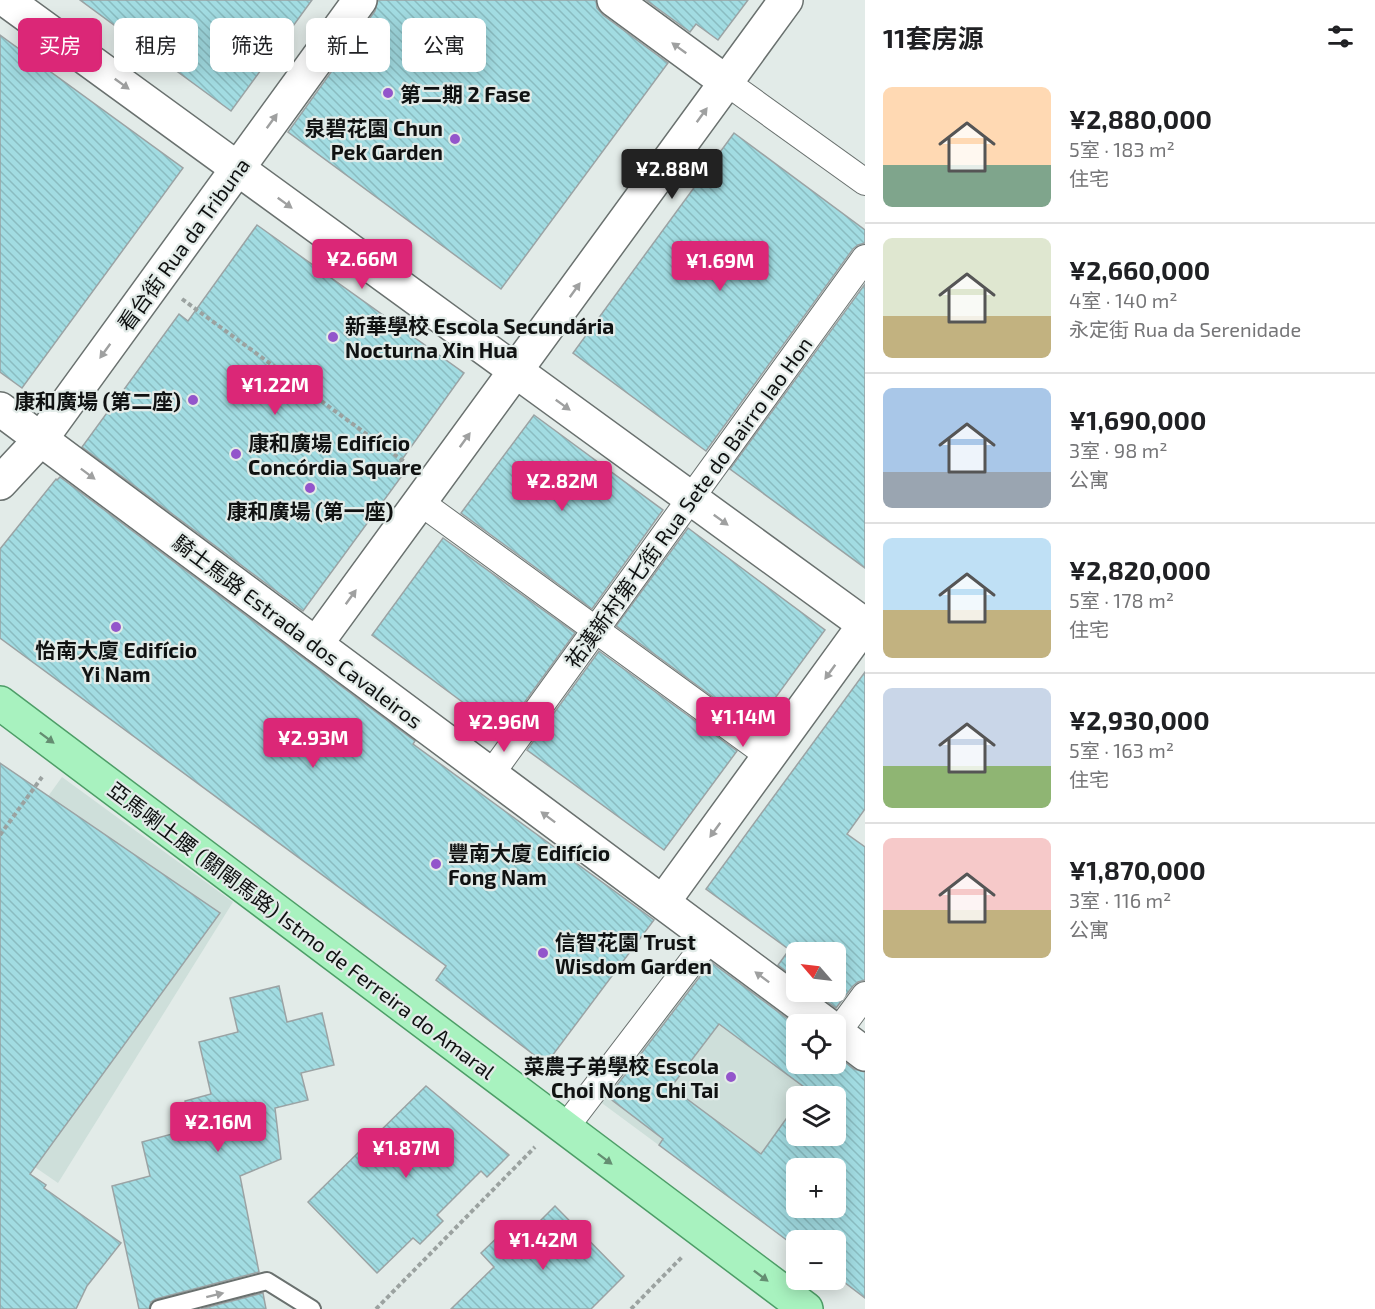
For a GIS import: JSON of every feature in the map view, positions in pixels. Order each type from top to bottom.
[{"type":"main road","name":"亞馬喇土腰 (關閘馬路) Istmo de Ferreira do Amaral","points":[[0,703],[806,1309]]},
{"type":"street","points":[[6,0],[865,625],[663,902]]},
{"type":"street","name":"看台街 Rua da Tribuna","points":[[0,483],[41,439],[360,0]]},
{"type":"street","points":[[614,0],[865,182]]},
{"type":"street","points":[[316,644],[786,0]]},
{"type":"street","name":"祐漢新村第七街 Rua Sete do Bairro Iao Hon","points":[[491,774],[865,258]]},
{"type":"street","name":"騎士馬路 Estrada dos Cavaleiros","points":[[0,409],[812,1014]]},
{"type":"street","points":[[427,493],[595,630],[769,756]]},
{"type":"street","points":[[562,1126],[710,938]]},
{"type":"street","points":[[846,1016],[865,995]]},
{"type":"street","name":"騎士馬路 Estrada dos Cavaleiros","points":[[846,1039],[865,1053]]},
{"type":"lane","points":[[159,1309],[267,1281],[312,1309]]},
{"type":"path","points":[[156,280],[427,493]]},
{"type":"path","points":[[0,835],[61,749]]},
{"type":"path","points":[[376,1309],[562,1126]]},
{"type":"path","points":[[631,1309],[705,1233]]},
{"type":"shaded area","points":[[62,777],[233,902],[58,1183],[0,1143],[0,863]]},
{"type":"shaded area","name":"菜農子弟學校 Escola Choi Nong Chi Tai","points":[[706,947],[796,1014],[786,1014],[786,1074],[846,1074],[846,1051],[863,1064],[846,1087],[786,1086],[786,1146],[803,1146],[794,1158],[786,1158],[786,1168],[752,1214],[595,1098]]},
{"type":"building","points":[[80,0],[312,0],[294,25],[294,18],[210,18],[210,72],[259,72],[231,111],[178,72],[198,72],[198,18],[114,18],[114,25]]},
{"type":"building","name":"泉碧花園 Chun Pek Garden","points":[[378,0],[596,0],[597,8],[603,15],[668,63],[501,289],[288,132],[331,72],[390,72],[390,18],[370,18]]},
{"type":"building","points":[[646,0],[748,0],[718,40],[696,24],[690,32]]},
{"type":"building","points":[[0,35],[18,48],[18,72],[51,72],[183,168],[22,388],[0,372]]},
{"type":"building","points":[[734,133],[865,230],[865,243],[853,249],[706,451],[573,353]]},
{"type":"building","points":[[257,225],[464,373],[393,472],[401,477],[303,611],[82,447],[179,314],[188,321]]},
{"type":"building","points":[[865,284],[865,568],[730,469]]},
{"type":"building","points":[[534,415],[663,510],[592,609],[461,513]]},
{"type":"building","points":[[60,477],[415,741],[413,744],[654,920],[546,1064],[436,980],[446,966],[0,638],[0,549]]},
{"type":"building","points":[[688,528],[825,630],[754,727],[616,626]]},
{"type":"building","points":[[443,538],[575,633],[503,732],[372,635]]},
{"type":"building","points":[[599,651],[737,751],[664,850],[527,750]]},
{"type":"building","points":[[865,672],[865,809],[847,834],[865,847],[865,980],[858,982],[846,995],[846,942],[786,942],[786,948],[706,889]]},
{"type":"building","points":[[0,763],[220,913],[30,1174],[46,1185],[44,1188],[121,1243],[87,1286],[76,1309],[0,1309]]},
{"type":"building","points":[[786,954],[786,971],[778,965]]},
{"type":"building","points":[[711,962],[786,1018],[786,1074],[719,1024],[671,1087],[761,1154],[786,1119],[786,1146],[846,1146],[846,1086],[803,1086],[786,1074],[846,1074],[846,1063],[854,1069],[865,1072],[865,1298],[846,1284],[846,1230],[786,1230],[786,1240],[659,1145],[663,1139],[608,1097]]},
{"type":"building","points":[[279,986],[287,1022],[322,1013],[334,1065],[301,1073],[308,1100],[275,1108],[281,1159],[240,1176],[259,1272],[156,1299],[151,1302],[149,1309],[139,1309],[112,1186],[150,1176],[142,1142],[191,1129],[185,1101],[211,1094],[199,1042],[238,1032],[230,998]]},
{"type":"building","points":[[828,1002],[841,1002],[836,1008]]},
{"type":"building","points":[[426,1086],[509,1155],[487,1177],[481,1171],[437,1215],[443,1221],[420,1244],[413,1238],[377,1273],[308,1202]]},
{"type":"building","points":[[555,1206],[624,1276],[591,1309],[451,1309],[494,1267],[481,1253],[505,1230],[518,1243]]},
{"type":"building","points":[[263,1293],[266,1309],[201,1309]]},
{"type":"place","name":"第二期 2 Fase","points":[[388,93]]},
{"type":"place","name":"泉碧花園 Chun Pek Garden","points":[[455,139]]},
{"type":"place","name":"新華學校 Escola Secundária Nocturna Xin Hua","points":[[333,337]]},
{"type":"place","name":"康和廣場 (第二座)","points":[[193,400]]},
{"type":"place","name":"康和廣場 Edifício Concórdia Square","points":[[236,454]]},
{"type":"place","name":"康和廣場 (第一座)","points":[[310,488]]},
{"type":"place","name":"怡南大廈 Edifício Yi Nam","points":[[116,627]]},
{"type":"place","name":"豐南大廈 Edifício Fong Nam","points":[[436,864]]},
{"type":"place","name":"信智花園 Trust Wisdom Garden","points":[[543,953]]},
{"type":"place","name":"菜農子弟學校 Escola Choi Nong Chi Tai","points":[[731,1077]]}]
